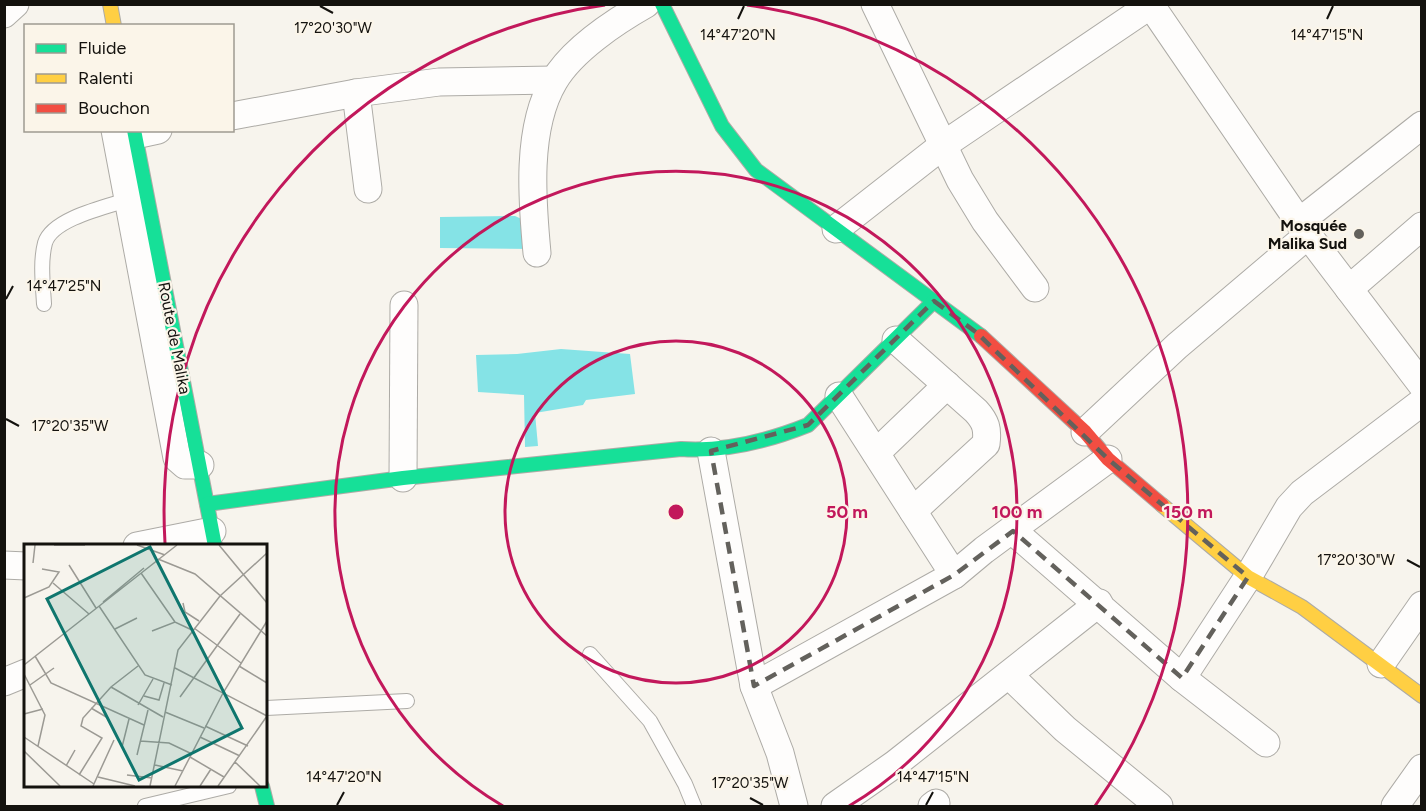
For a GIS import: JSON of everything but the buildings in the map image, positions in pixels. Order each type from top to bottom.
[{"type":"street","points":[[4,14],[15,4]]},
{"type":"street","points":[[110,4],[114,24]]},
{"type":"street","points":[[537,253],[533,174],[536,137],[554,80],[599,35],[646,4]]},
{"type":"street","points":[[662,4],[722,126],[756,170],[977,333],[1085,432],[1108,459],[1248,577],[1302,607],[1422,696]]},
{"type":"street","points":[[875,4],[942,146],[985,221],[1035,288]]},
{"type":"street","points":[[836,229],[942,146],[1151,5],[1304,228],[1422,385]]},
{"type":"street","points":[[234,116],[356,93],[439,82],[554,80]]},
{"type":"street","points":[[356,93],[369,189]]},
{"type":"street","points":[[1085,432],[1304,228],[1422,125]]},
{"type":"street","points":[[136,132],[127,200],[177,458],[185,465],[200,465]]},
{"type":"street","name":"Route de Malika","points":[[136,132],[214,538]]},
{"type":"street","points":[[1349,290],[1422,226]]},
{"type":"street","points":[[207,504],[403,478],[585,462],[681,449],[711,451],[788,433],[808,425],[934,301]]},
{"type":"street","points":[[403,478],[404,305]]},
{"type":"street","points":[[896,340],[985,420],[988,431],[986,444],[913,511]]},
{"type":"street","points":[[876,453],[947,385]]},
{"type":"street","points":[[839,396],[954,575]]},
{"type":"street","points":[[1182,678],[1248,577],[1289,507],[1302,493],[1422,402]]},
{"type":"street","points":[[711,451],[754,686],[780,753],[794,807]]},
{"type":"street","points":[[754,686],[954,575],[984,550],[1013,531],[1108,459]]},
{"type":"street","points":[[1013,531],[1099,603],[1182,678],[1266,743]]},
{"type":"street","points":[[156,544],[214,538]]},
{"type":"street","points":[[4,565],[24,566]]},
{"type":"street","points":[[835,807],[895,764],[1099,603]]},
{"type":"street","points":[[1381,664],[1422,605]]},
{"type":"street","points":[[4,682],[24,674]]},
{"type":"street","points":[[1009,675],[1065,729],[1159,807]]},
{"type":"street","points":[[1395,807],[1422,768]]},
{"type":"street","points":[[262,787],[267,807]]},
{"type":"lane","points":[[44,304],[45,242],[53,230],[80,215],[127,200]]},
{"type":"lane","points":[[590,654],[650,721],[686,784],[694,807]]},
{"type":"lane","points":[[267,708],[407,701]]},
{"type":"lane","points":[[145,807],[225,787]]},
{"type":"highlighted area","points":[[934,301],[977,333],[1108,459],[1248,577],[1182,678],[1013,531],[954,575],[754,686],[711,451],[808,425]]},
{"type":"water","points":[[515,216],[526,221],[536,249],[440,248],[440,217]]},
{"type":"water","points":[[561,349],[630,354],[635,394],[586,400],[583,405],[535,413],[538,446],[525,447],[524,395],[478,392],[476,355],[517,354]]},
{"type":"traffic: fast","points":[[662,4],[722,126],[756,170],[981,336]]},
{"type":"traffic: fast","points":[[134,132],[215,544]]},
{"type":"traffic: fast","points":[[207,504],[403,478],[681,449],[730,447],[777,436],[808,425],[934,301]]},
{"type":"traffic: fast","points":[[262,787],[267,806]]},
{"type":"traffic: slow","points":[[110,4],[114,24]]},
{"type":"traffic: slow","points":[[1162,505],[1248,577],[1302,607],[1422,696]]},
{"type":"traffic: jam","points":[[981,336],[1085,432],[1108,459],[1162,505]]},
{"type":"place","name":"Mosquée Malika Sud","points":[[1359,234]]}]
